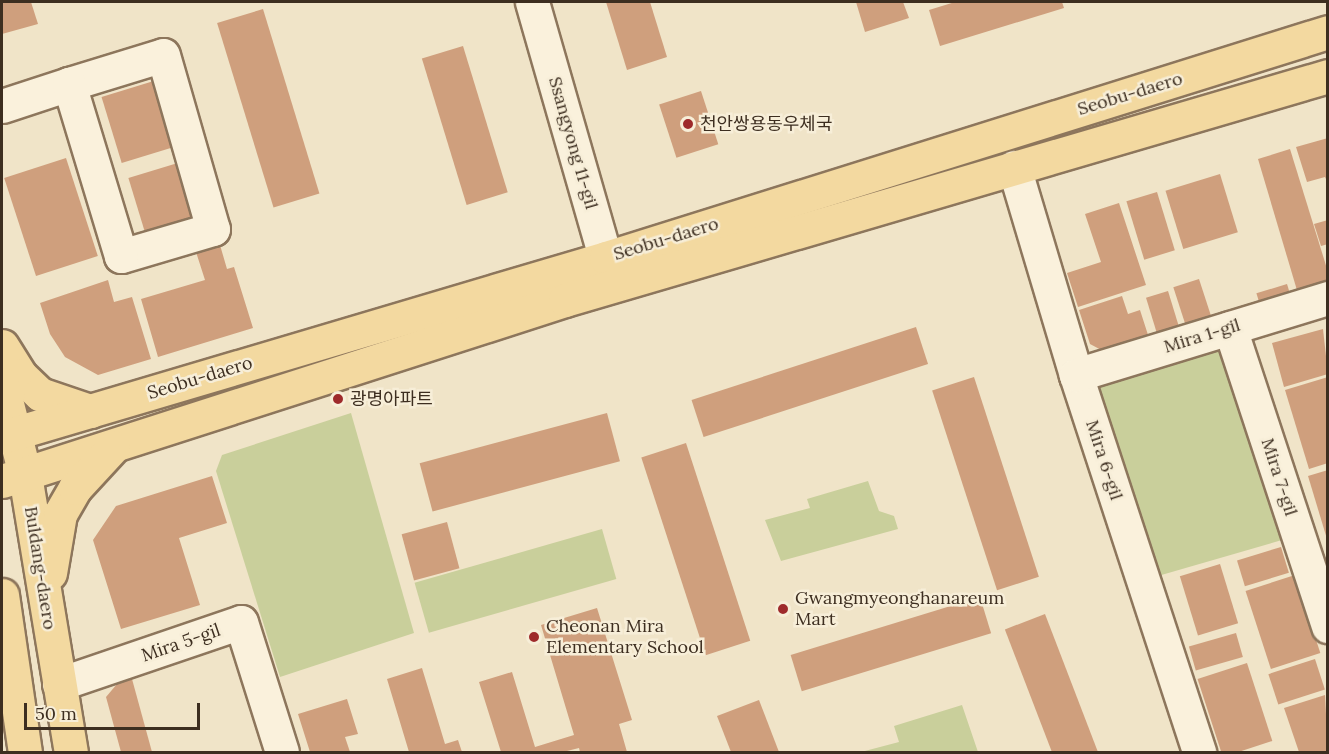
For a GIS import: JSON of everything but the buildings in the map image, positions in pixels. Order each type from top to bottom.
[{"type":"main road","name":"Seobu-daero","points":[[13,478],[115,446],[609,272],[1328,32]]},
{"type":"main road","name":"Seobu-daero","points":[[8,435],[609,272],[1014,166],[1328,76]]},
{"type":"main road","points":[[2,346],[20,375],[40,394],[90,411]]},
{"type":"main road","name":"Buldang-daero","points":[[2,384],[13,478],[50,632],[70,753]]},
{"type":"main road","points":[[50,632],[50,567],[60,514],[75,488],[115,446]]},
{"type":"main road","points":[[3,612],[25,753]]},
{"type":"street","name":"Ssangyong 11-gil","points":[[532,2],[609,272]]},
{"type":"street","points":[[2,106],[69,84],[163,55],[213,229],[121,256],[69,84]]},
{"type":"street","name":"Mira 6-gil","points":[[1014,166],[1076,375],[1199,753]]},
{"type":"street","name":"Mira 1-gil","points":[[1076,375],[1328,298]]},
{"type":"street","name":"Mira 7-gil","points":[[1230,328],[1328,626]]},
{"type":"street","name":"Mira 5-gil","points":[[62,697],[241,622],[282,753]]},
{"type":"street","points":[[62,697],[82,753]]},
{"type":"green space","points":[[1219,347],[1226,352],[1282,540],[1151,578],[1093,389],[1097,381]]},
{"type":"green space","points":[[351,413],[414,633],[280,677],[216,471],[222,455]]},
{"type":"green space","points":[[868,481],[879,511],[894,516],[898,529],[781,561],[765,520],[810,508],[807,499]]},
{"type":"green space","points":[[602,529],[616,579],[429,633],[415,583]]},
{"type":"green space","points":[[962,705],[978,752],[861,752],[899,742],[894,726]]},
{"type":"place","name":"천안쌍용동우체국","points":[[688,124]]},
{"type":"place","name":"광명아파트","points":[[338,399]]},
{"type":"place","name":"Gwangmyeonghanareum Mart","points":[[783,609]]},
{"type":"place","name":"Cheonan Mira Elementary School","points":[[534,637]]}]
